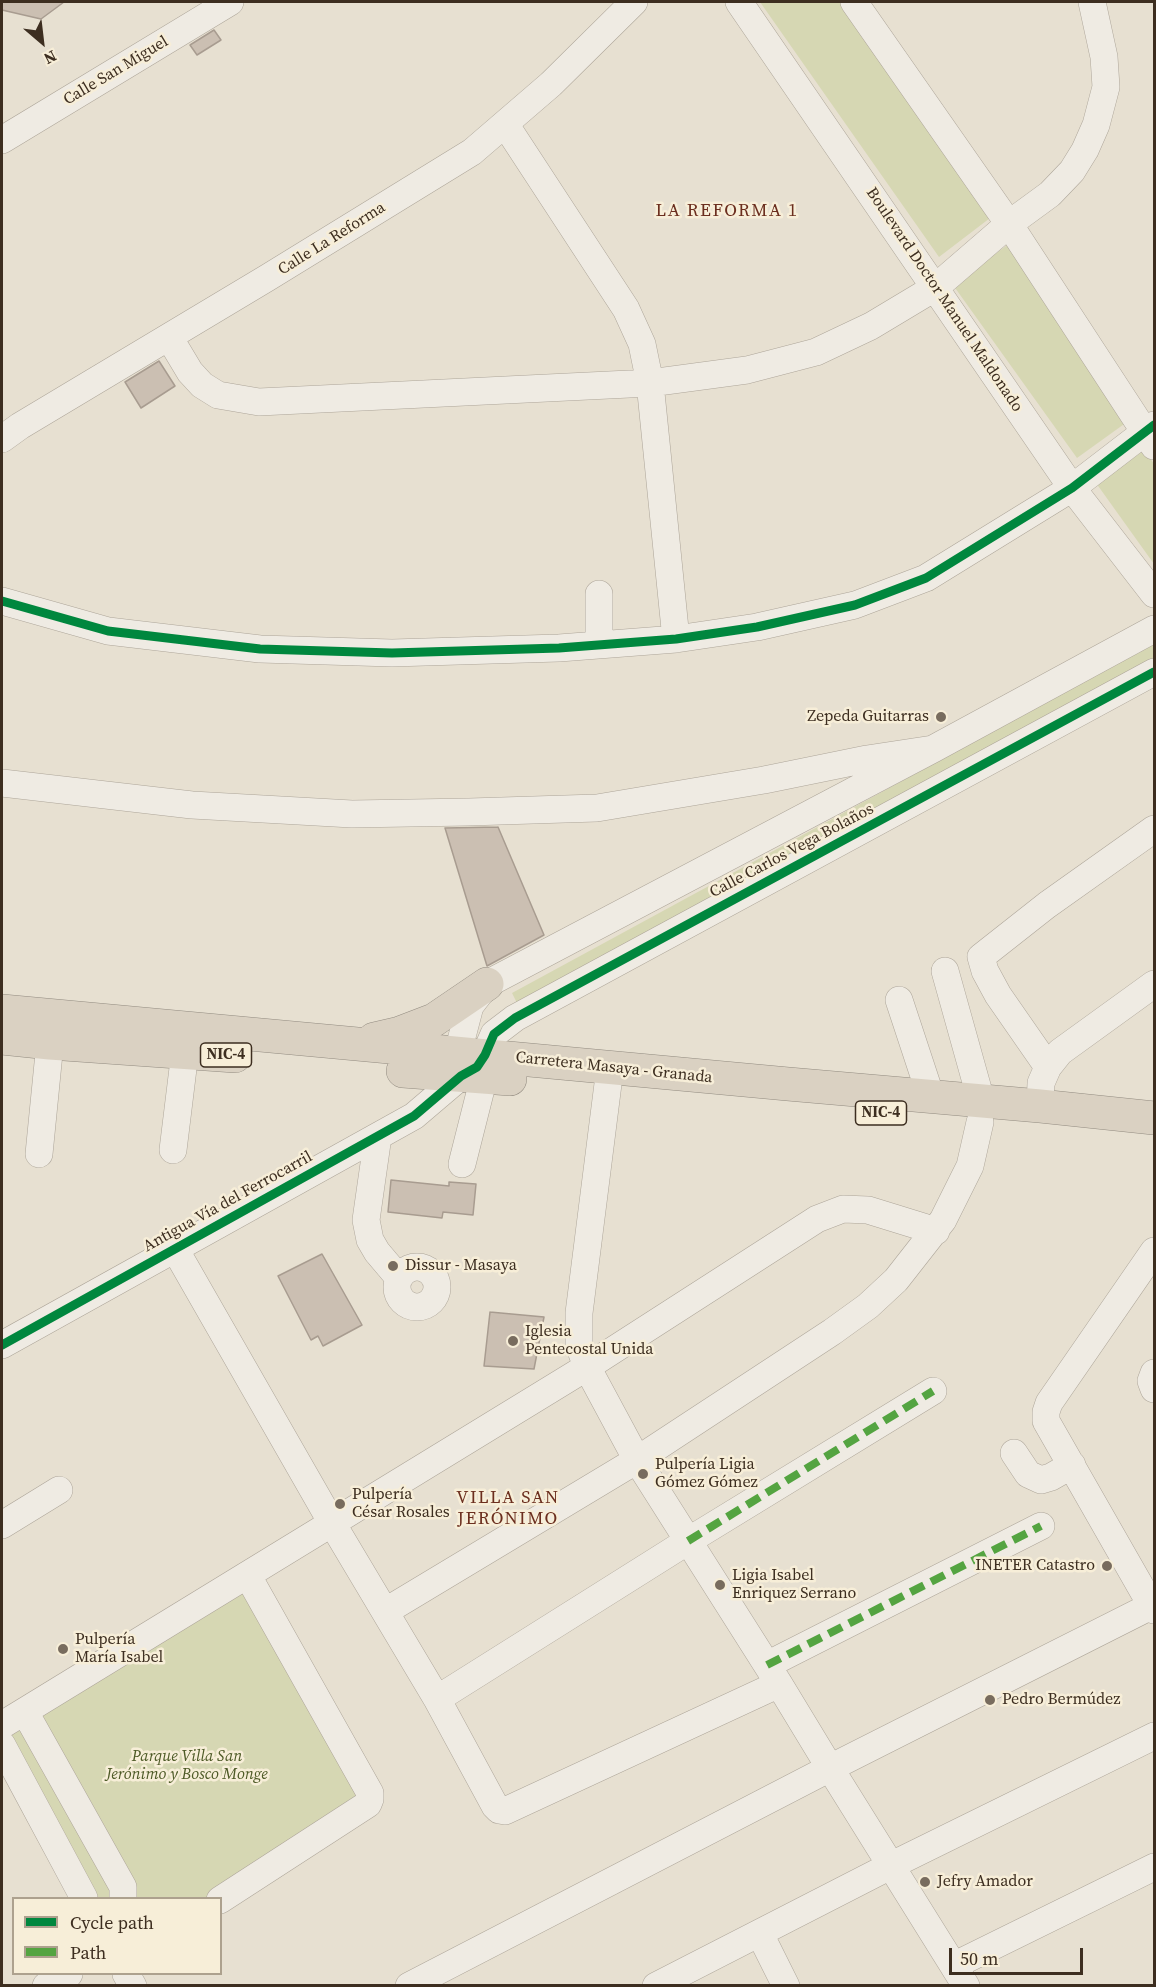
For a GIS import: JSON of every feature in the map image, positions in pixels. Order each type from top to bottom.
[{"type":"highway","points":[[348,1044],[400,1033],[434,1020],[487,984]]},
{"type":"highway","name":"Carretera Masaya - Granada","points":[[2,1011],[348,1044],[472,1065]]},
{"type":"highway","name":"Carretera Masaya - Granada","points":[[2,1038],[185,1052],[472,1065],[980,1111],[1155,1138]]},
{"type":"highway","name":"Carretera Masaya - Granada","points":[[609,1078],[931,1096],[980,1111],[1040,1106],[1155,1118]]},
{"type":"street","name":"Calle San Miguel","points":[[2,140],[202,8],[230,2]]},
{"type":"street","name":"Calle La Reforma","points":[[2,439],[472,152],[552,84],[634,2]]},
{"type":"street","name":"Boulevard Doctor Manuel Maldonado","points":[[739,2],[1072,488],[1155,594]]},
{"type":"street","points":[[2,601],[108,631],[260,649],[392,653],[599,645],[676,639],[757,627],[855,605],[926,578],[1072,488],[1152,434],[854,2]]},
{"type":"street","points":[[169,337],[190,372],[202,385],[218,395],[259,402],[650,383],[747,370],[816,352],[871,326],[936,287],[1009,224],[1050,194],[1071,171],[1085,150],[1096,125],[1106,87],[1104,57],[1092,2]]},
{"type":"street","points":[[505,124],[626,309],[642,344],[650,383],[676,639]]},
{"type":"street","points":[[599,594],[599,645]]},
{"type":"street","name":"Calle Carlos Vega Bolaños","points":[[472,1065],[470,1006],[487,984],[1155,629]]},
{"type":"street","name":"Calle Carlos Vega Bolaños","points":[[472,1065],[494,1034],[515,1018],[1155,672]]},
{"type":"street","points":[[2,783],[192,805],[352,814],[597,808],[933,749]]},
{"type":"street","points":[[1048,1067],[998,995],[985,971],[981,957],[1047,905],[1155,829]]},
{"type":"street","points":[[386,1611],[637,1460],[832,1332],[868,1306],[896,1280],[936,1231],[958,1192],[970,1166],[980,1111],[945,971]]},
{"type":"street","points":[[1040,1106],[1041,1083],[1048,1067],[1060,1052],[1155,984]]},
{"type":"street","points":[[899,999],[931,1096]]},
{"type":"street","points":[[39,1154],[50,1043]]},
{"type":"street","points":[[173,1150],[185,1052]]},
{"type":"street","points":[[462,1164],[472,1065]]},
{"type":"street","name":"Antigua Vía del Ferrocarril","points":[[2,1345],[414,1116],[472,1065]]},
{"type":"street","points":[[609,1078],[579,1313],[579,1345],[587,1367],[637,1460],[961,1975],[1155,1867]]},
{"type":"street","points":[[378,1136],[366,1220],[370,1240],[399,1278]]},
{"type":"street","points":[[2,1725],[587,1367],[817,1219],[843,1209],[868,1210],[936,1231]]},
{"type":"street","points":[[175,1249],[437,1699],[499,1810],[505,1811],[773,1674],[1041,1526]]},
{"type":"street","points":[[409,1986],[830,1768],[1153,1608],[1046,1420],[1049,1403],[1155,1251]]},
{"type":"street","points":[[1155,1373],[1151,1381],[1155,1389]]},
{"type":"street","points":[[437,1699],[688,1541],[933,1391]]},
{"type":"street","points":[[1014,1452],[1028,1474],[1041,1480],[1072,1465]]},
{"type":"street","points":[[2,1525],[59,1490]]},
{"type":"street","points":[[222,1899],[368,1804],[370,1799],[370,1793],[248,1576]]},
{"type":"street","points":[[25,1712],[123,1887],[123,1897]]},
{"type":"street","points":[[657,1985],[892,1865],[1155,1736]]},
{"type":"street","points":[[2,1745],[83,1897]]},
{"type":"street","points":[[760,1934],[786,1986]]},
{"type":"street","points":[[46,1986],[67,1975]]},
{"type":"green space","points":[[760,2],[843,2],[994,215],[939,257]]},
{"type":"green space","points":[[1010,243],[1127,422],[1077,458],[953,285]]},
{"type":"green space","points":[[1145,450],[1154,464],[1154,564],[1096,483]]},
{"type":"green space","points":[[1154,644],[1154,664],[518,1005],[512,993]]},
{"type":"green space","name":"Parque Villa San Jerónimo y Bosco Monge","points":[[248,1576],[370,1793],[221,1897],[83,1897],[2,1745],[44,1700]]},
{"type":"building","points":[[2,2],[64,2],[41,19],[2,10]]},
{"type":"building","points":[[214,30],[221,40],[197,55],[190,45]]},
{"type":"building","points":[[159,361],[175,386],[141,408],[125,382]]},
{"type":"building","points":[[498,827],[544,935],[487,966],[445,828]]},
{"type":"building","points":[[391,1180],[449,1186],[449,1182],[476,1184],[473,1215],[443,1212],[442,1218],[388,1212]]},
{"type":"building","points":[[322,1254],[362,1325],[323,1346],[318,1336],[311,1340],[278,1276]]},
{"type":"building","name":"Iglesia Pentecostal Unida","points":[[490,1312],[544,1317],[534,1369],[484,1366]]},
{"type":"marked path","points":[[688,1541],[933,1391]]},
{"type":"marked path","points":[[767,1665],[1041,1526]]},
{"type":"cycle path","points":[[2,601],[108,631],[260,649],[392,653],[559,648],[676,639],[757,627],[855,605],[926,578],[1072,488],[1154,425]]},
{"type":"cycle path","points":[[2,1345],[414,1116],[461,1076],[477,1067],[494,1034],[515,1018],[1154,672]]},
{"type":"place","name":"Zepeda Guitarras","points":[[941,717]]},
{"type":"place","name":"Dissur - Masaya","points":[[393,1266]]},
{"type":"place","name":"Iglesia Pentecostal Unida","points":[[513,1341]]},
{"type":"place","name":"Pulpería Ligia Gómez Gómez","points":[[643,1474]]},
{"type":"place","name":"Pulpería César Rosales","points":[[340,1504]]},
{"type":"place","name":"INETER Catastro","points":[[1107,1566]]},
{"type":"place","name":"Ligia Isabel Enriquez Serrano","points":[[720,1585]]},
{"type":"place","name":"Pulpería María Isabel","points":[[63,1649]]},
{"type":"place","name":"Pedro Bermúdez","points":[[990,1700]]},
{"type":"place","name":"Jefry Amador","points":[[925,1882]]},
{"type":"district","name":"LA REFORMA 1","points":[[727,211]]},
{"type":"district","name":"VILLA SAN JERÓNIMO","points":[[508,1508]]}]
